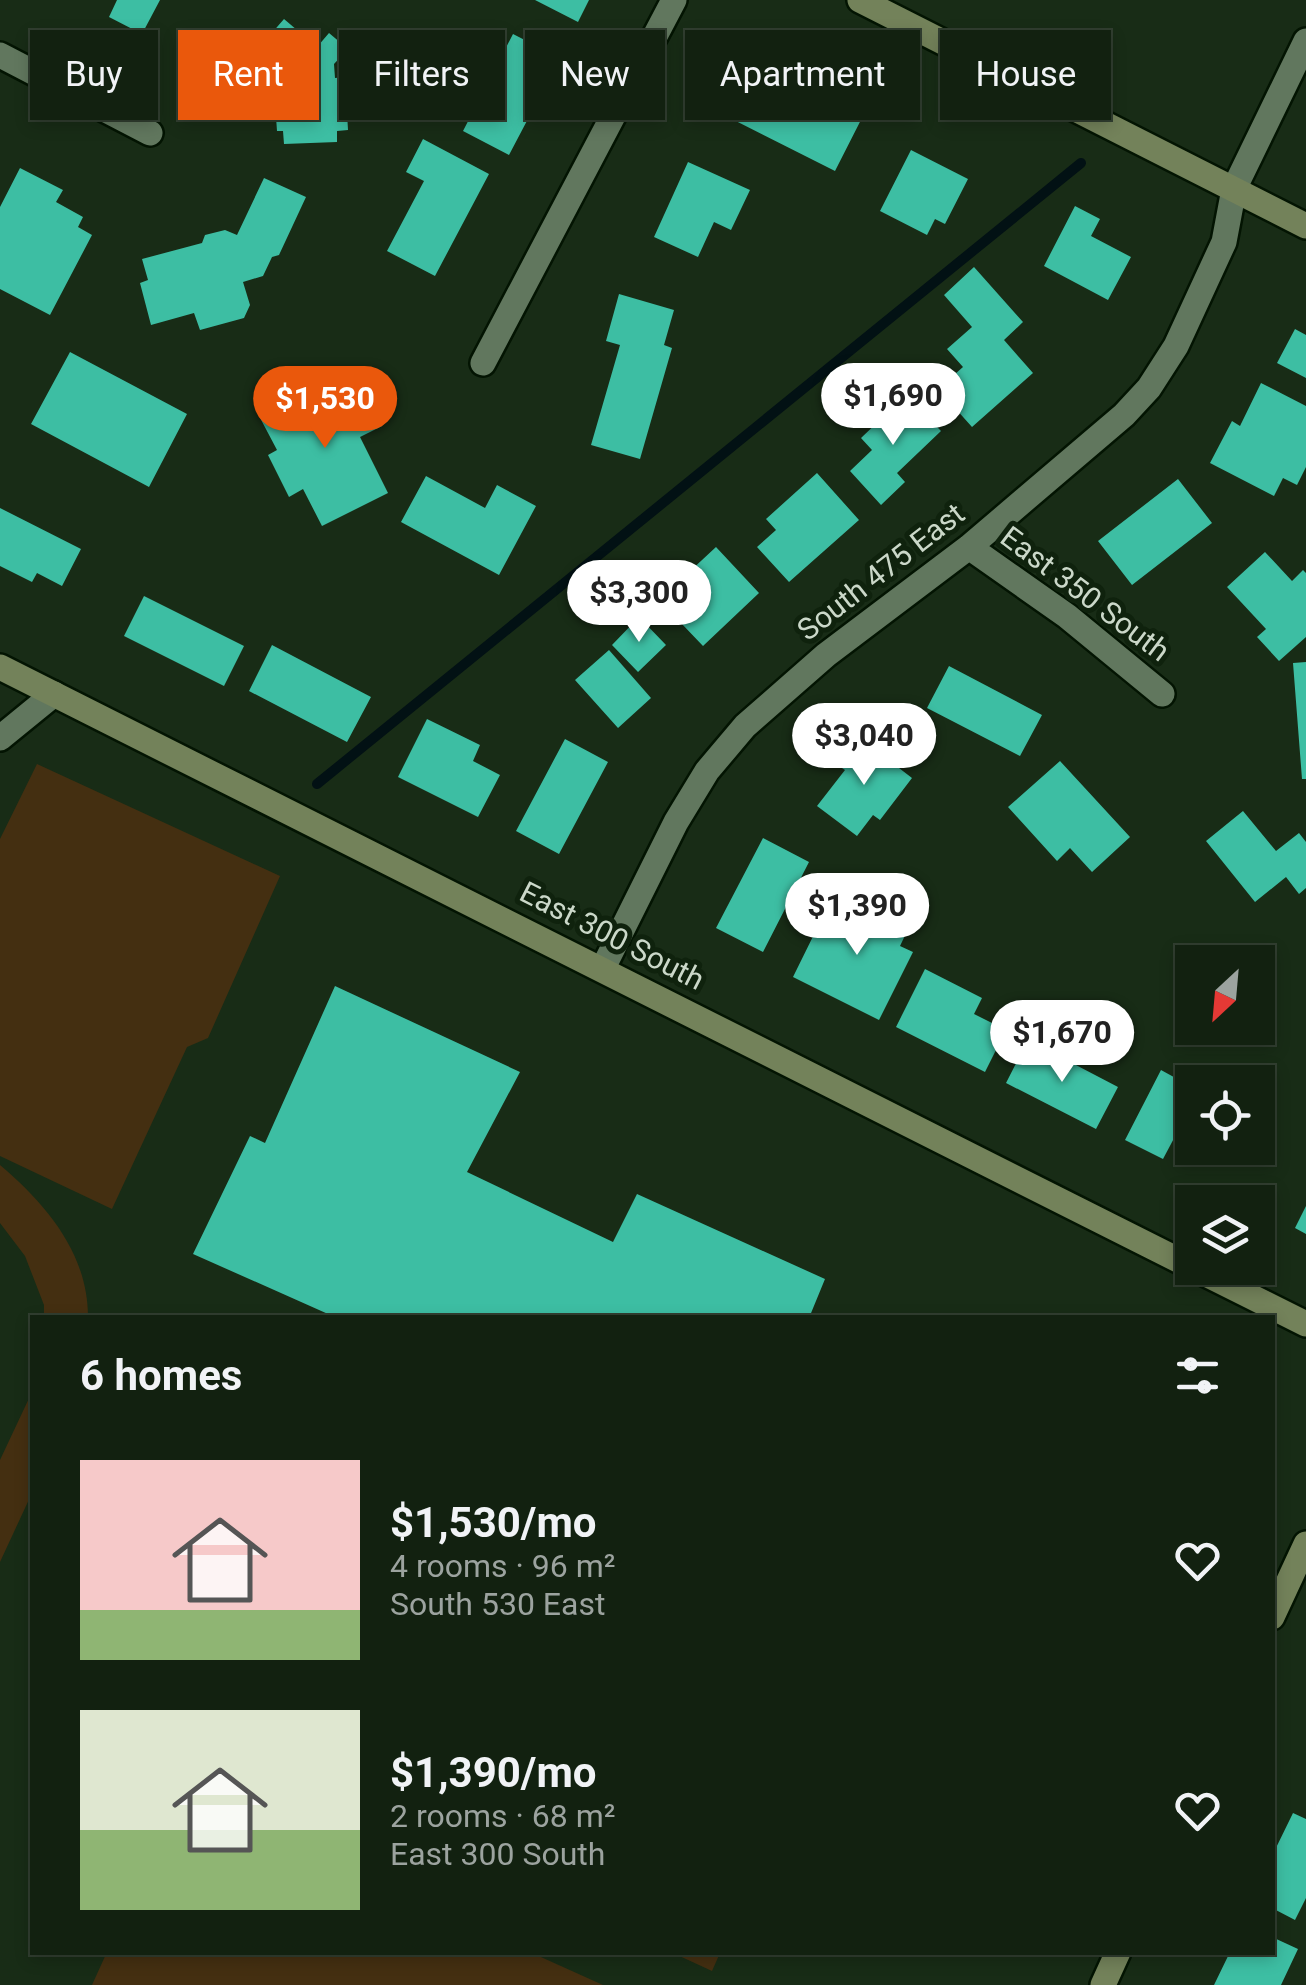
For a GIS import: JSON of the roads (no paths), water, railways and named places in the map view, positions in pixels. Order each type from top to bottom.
[{"type":"street","points":[[484,363],[674,0]]},
{"type":"street","points":[[860,0],[1306,226]]},
{"type":"street","name":"South 475 East","points":[[603,968],[676,822],[707,772],[745,726],[826,655],[968,547],[1124,415],[1149,388],[1176,346],[1224,242],[1234,188],[1306,41]]},
{"type":"street","points":[[0,55],[150,133]]},
{"type":"street","name":"East 350 South","points":[[968,547],[1067,616],[1162,694]]},
{"type":"street","name":"East 300 South","points":[[0,667],[1175,1258]]},
{"type":"street","points":[[0,738],[54,694]]},
{"type":"street","name":"East 300 South","points":[[1229,1285],[1306,1324]]},
{"type":"street","points":[[1275,1611],[1306,1544]]},
{"type":"street","points":[[1103,1985],[1117,1955]]},
{"type":"waterway","points":[[317,784],[1081,163]]}]
